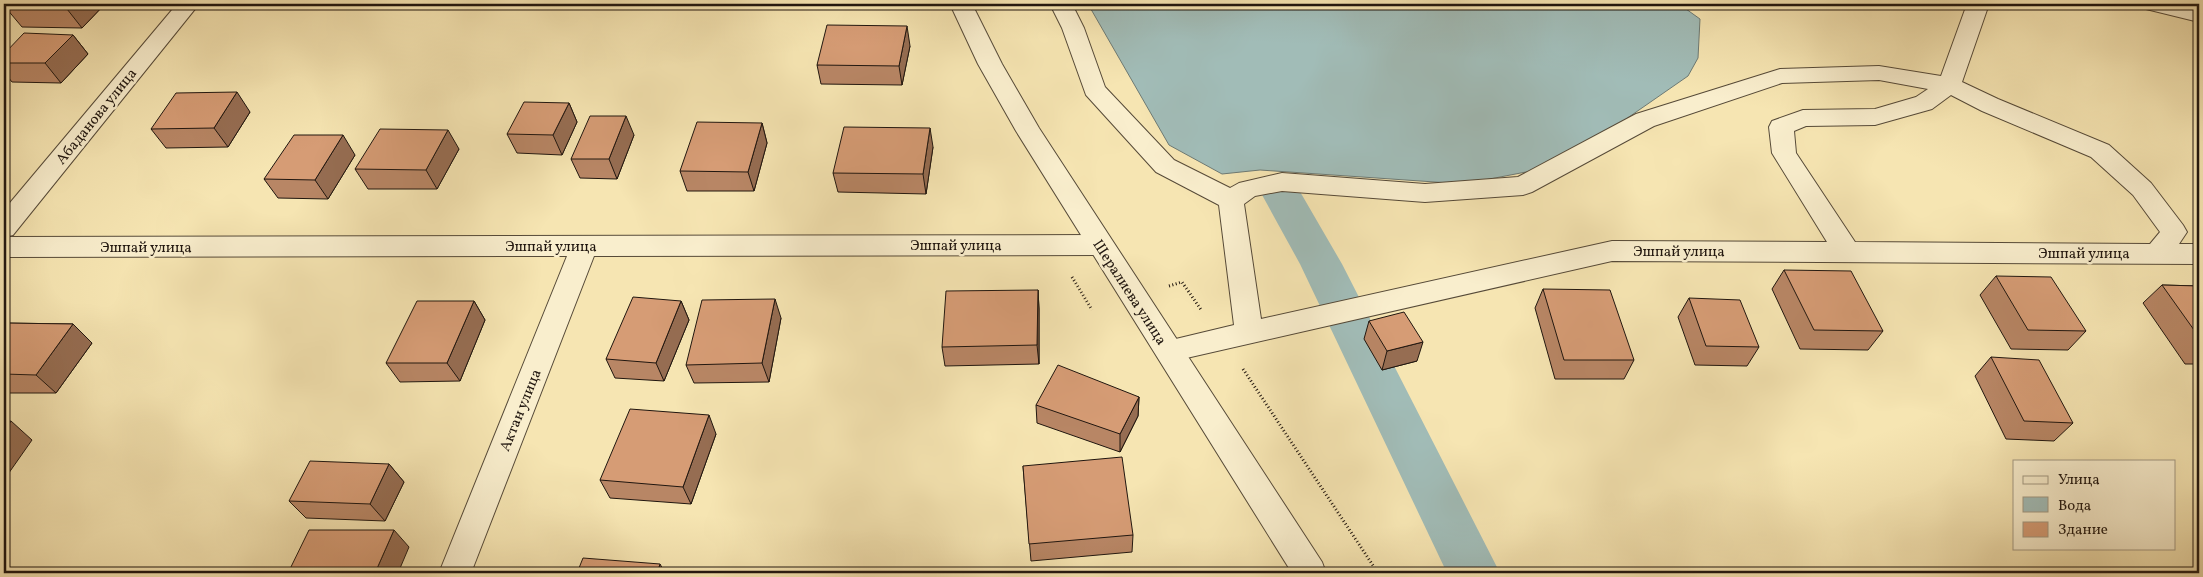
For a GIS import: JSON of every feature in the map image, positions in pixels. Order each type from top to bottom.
[{"type":"street","name":"Абаданова улица","points":[[4,228],[188,4]]},
{"type":"street","name":"Шералиева улица","points":[[961,4],[990,64],[1028,131],[1310,573]]},
{"type":"street","points":[[1061,4],[1073,28],[1094,90],[1165,166],[1231,200]]},
{"type":"street","points":[[1847,252],[1784,153],[1781,126],[1803,118],[1875,117],[1924,103],[1949,85],[1978,4]]},
{"type":"street","points":[[2154,4],[2199,15]]},
{"type":"street","points":[[1231,200],[1248,189],[1282,182],[1426,193],[1523,186],[1645,120],[1780,76],[1879,73],[1949,85],[1990,105],[2100,151],[2142,189],[2174,232],[2158,253]]},
{"type":"street","points":[[1231,200],[1248,333]]},
{"type":"street","name":"Эшпай улица","points":[[4,247],[1099,245]]},
{"type":"street","name":"Актан улица","points":[[455,573],[584,246]]},
{"type":"street","name":"Эшпай улица","points":[[1169,351],[1612,251],[2199,254]]},
{"type":"path","points":[[1069,273],[1092,310]]},
{"type":"path","points":[[1164,288],[1182,282],[1205,316]]},
{"type":"path","points":[[1243,369],[1378,573]]},
{"type":"water","points":[[1088,4],[1679,4],[1700,19],[1698,58],[1688,76],[1590,144],[1531,171],[1464,184],[1260,170],[1222,174],[1169,145]]},
{"type":"building","points":[[10,4],[72,4],[67,9],[6,8]]},
{"type":"building","points":[[827,25],[907,26],[899,66],[817,65]]},
{"type":"building","points":[[24,33],[73,35],[45,63],[4,63],[4,54]]},
{"type":"building","points":[[237,92],[214,128],[151,129],[176,93]]},
{"type":"building","points":[[524,102],[569,103],[553,135],[507,134]]},
{"type":"building","points":[[590,116],[626,116],[609,159],[571,159]]},
{"type":"building","points":[[697,122],[762,123],[748,172],[680,171]]},
{"type":"building","points":[[844,127],[930,128],[923,174],[833,173]]},
{"type":"building","points":[[380,129],[448,130],[426,170],[355,169]]},
{"type":"building","points":[[294,135],[343,135],[315,180],[264,179]]},
{"type":"building","points":[[1784,270],[1851,271],[1883,331],[1814,330]]},
{"type":"building","points":[[1996,276],[2051,277],[2086,331],[2028,330]]},
{"type":"building","points":[[2162,285],[2199,286],[2199,337]]},
{"type":"building","points":[[1543,289],[1610,290],[1634,360],[1564,360]]},
{"type":"building","points":[[1038,290],[1037,345],[942,347],[946,291]]},
{"type":"building","points":[[633,297],[681,301],[656,363],[606,359]]},
{"type":"building","points":[[1689,298],[1740,300],[1759,347],[1706,346]]},
{"type":"building","points":[[775,299],[762,363],[686,365],[702,300]]},
{"type":"building","points":[[417,301],[474,301],[447,363],[386,363]]},
{"type":"building","points":[[1404,312],[1423,342],[1387,351],[1369,321]]},
{"type":"building","points":[[4,323],[73,324],[36,375],[4,374]]},
{"type":"building","points":[[1991,357],[2039,360],[2073,423],[2024,421]]},
{"type":"building","points":[[1058,365],[1139,397],[1120,434],[1036,405]]},
{"type":"building","points":[[630,409],[709,415],[683,487],[600,480]]},
{"type":"building","points":[[4,421],[11,421],[4,431]]},
{"type":"building","points":[[1122,457],[1133,535],[1029,544],[1023,466]]},
{"type":"building","points":[[310,461],[389,464],[370,504],[289,501]]},
{"type":"building","points":[[309,530],[394,530],[375,573],[288,573]]},
{"type":"building","points":[[583,558],[660,564],[657,573],[577,573]]},
{"type":"waterway","points":[[1281,193],[1321,264],[1474,573]]}]
